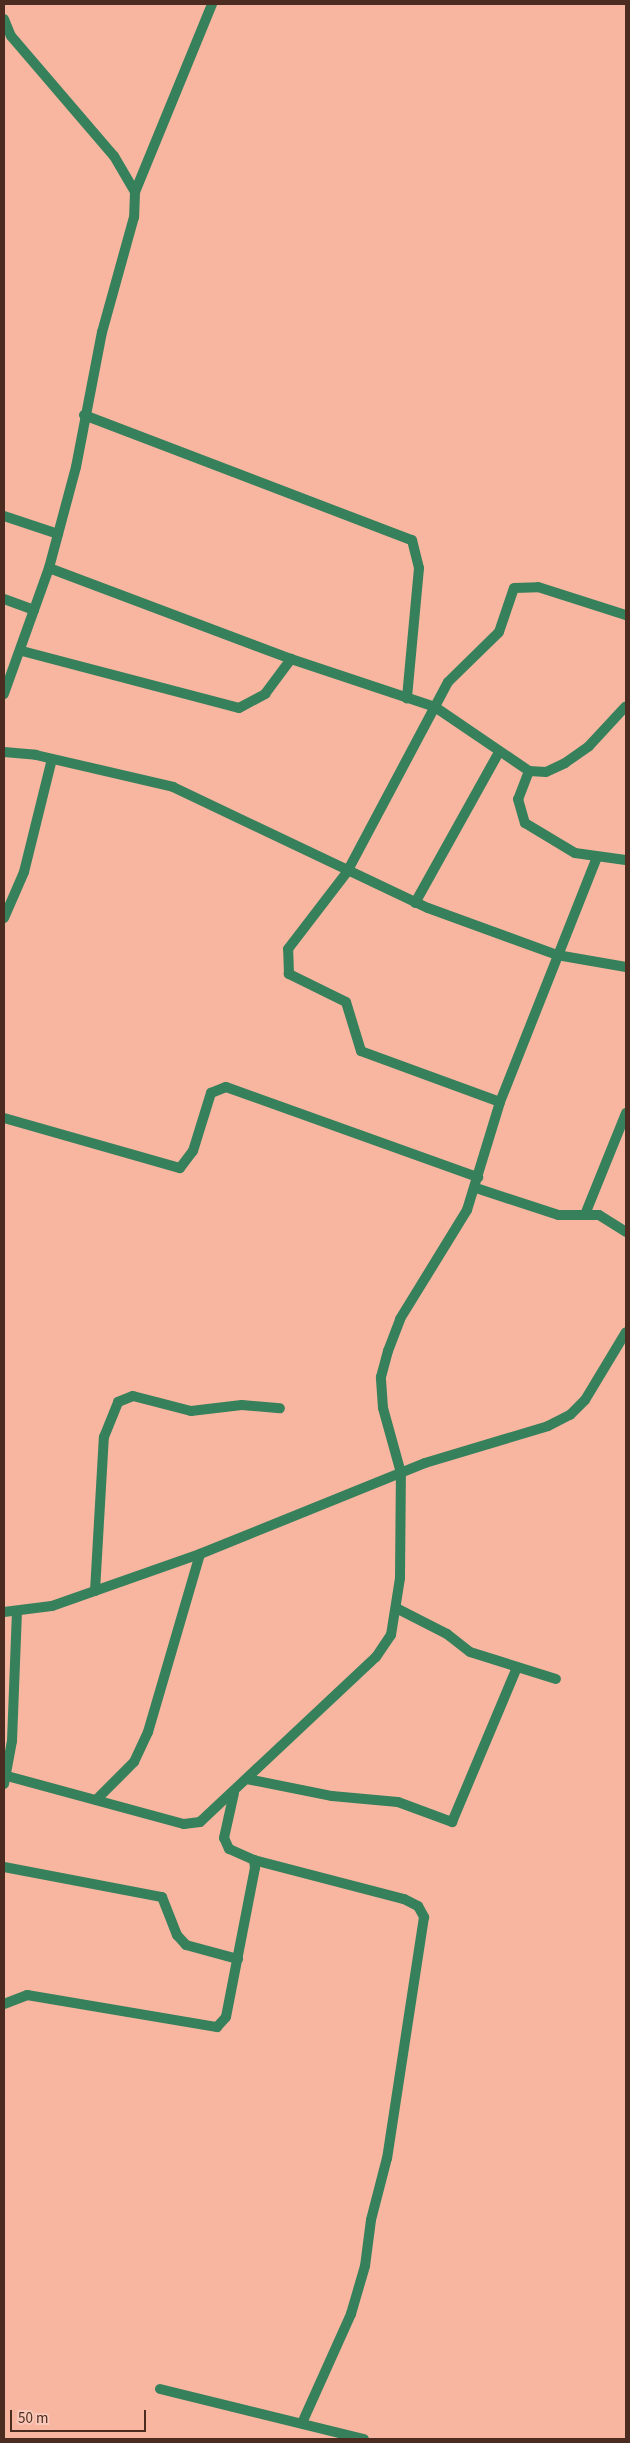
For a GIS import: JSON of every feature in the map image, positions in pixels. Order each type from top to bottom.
[{"type":"street","points":[[4,694],[22,651],[58,534],[84,415],[134,217],[134,192],[212,4]]},
{"type":"street","points":[[4,19],[11,36],[114,156],[134,192]]},
{"type":"street","points":[[84,415],[412,540],[419,568],[407,698]]},
{"type":"street","points":[[4,516],[58,534]]},
{"type":"street","points":[[48,568],[291,660],[435,707],[473,729],[499,752],[529,771],[546,772],[565,763],[589,746],[626,706]]},
{"type":"street","points":[[500,1102],[361,1051],[346,1002],[289,974],[288,949],[347,872],[456,669],[491,644],[514,588],[538,587],[626,615]]},
{"type":"street","points":[[4,599],[34,610]]},
{"type":"street","points":[[22,651],[240,708],[265,694],[291,660]]},
{"type":"street","points":[[4,752],[52,758],[173,787],[415,903],[557,955],[626,967]]},
{"type":"street","points":[[415,903],[499,752]]},
{"type":"street","points":[[4,918],[24,872],[52,758]]},
{"type":"street","points":[[529,771],[518,799],[525,823],[575,853],[596,859],[626,860]]},
{"type":"street","points":[[17,1612],[5,1780],[96,1800],[184,1824],[200,1822],[376,1657],[391,1635],[398,1609],[401,1473],[383,1408],[381,1377],[388,1351],[400,1319],[476,1188],[500,1102],[596,859]]},
{"type":"street","points":[[4,1118],[180,1168],[193,1151],[211,1093],[226,1086],[478,1177]]},
{"type":"street","points":[[586,1212],[626,1113]]},
{"type":"street","points":[[476,1188],[558,1215],[586,1212],[626,1232]]},
{"type":"street","points":[[4,1612],[17,1612],[95,1591],[200,1554],[401,1473],[570,1415],[598,1381],[626,1332]]},
{"type":"street","points":[[95,1591],[104,1437],[118,1402],[133,1396],[191,1411],[242,1405],[280,1408]]},
{"type":"street","points":[[96,1800],[134,1762],[148,1732],[200,1554]]},
{"type":"street","points":[[398,1609],[447,1634],[470,1652],[556,1679]]},
{"type":"street","points":[[247,1779],[332,1796],[398,1802],[452,1822],[517,1667]]},
{"type":"street","points":[[234,1792],[224,1838],[229,1849],[254,1860],[404,1899],[418,1906],[424,1917],[387,2158],[371,2220],[365,2266],[351,2314],[302,2423]]},
{"type":"street","points":[[4,2004],[27,1995],[216,2027],[226,2017],[238,1959],[254,1860]]},
{"type":"street","points":[[4,1867],[162,1897],[177,1935],[186,1945],[238,1959]]},
{"type":"street","points":[[160,2389],[364,2439]]}]
